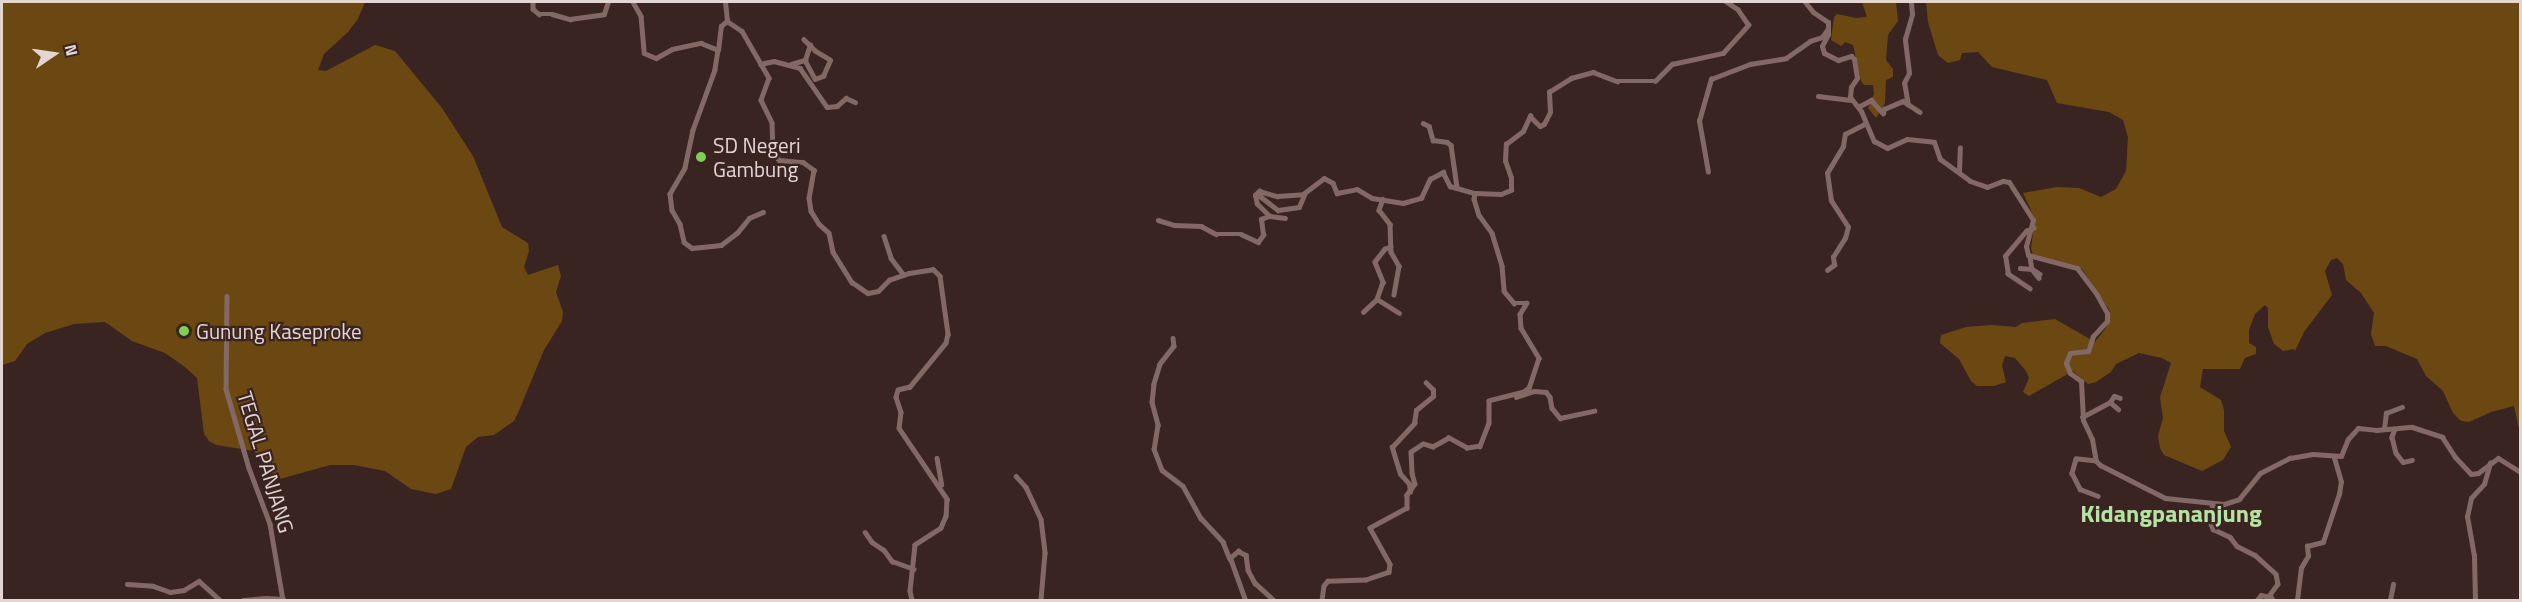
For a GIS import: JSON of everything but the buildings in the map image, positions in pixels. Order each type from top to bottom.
[{"type":"street","points":[[533,2],[533,9],[539,14],[552,14],[570,19],[604,14],[608,2]]},
{"type":"street","points":[[633,2],[641,16],[643,51],[646,56],[658,57],[672,49],[701,43],[717,50]]},
{"type":"street","points":[[725,2],[727,21]]},
{"type":"street","points":[[1255,195],[1260,195],[1278,210],[1299,207],[1305,193],[1324,178],[1333,183],[1337,193],[1357,189],[1372,198],[1403,203],[1412,202],[1426,193],[1430,179],[1443,172],[1450,186],[1475,193],[1501,194],[1511,190],[1511,178],[1505,161],[1506,144],[1523,131],[1530,116],[1540,126],[1544,124],[1550,112],[1549,92],[1571,78],[1593,72],[1617,81],[1655,81],[1672,64],[1723,53],[1748,26],[1738,10],[1726,2]]},
{"type":"street","points":[[1805,2],[1812,12],[1826,19],[1829,28],[1822,43],[1823,52],[1842,60],[1851,56],[1857,68],[1857,78],[1851,87],[1851,100]]},
{"type":"street","points":[[1908,105],[1904,83],[1909,73],[1905,39],[1912,14],[1911,2]]},
{"type":"street","points":[[727,21],[721,26],[713,76],[693,130],[685,168],[670,194],[672,210],[680,225],[684,242],[692,248],[722,244],[737,233],[749,218],[763,212]]},
{"type":"street","points":[[727,21],[742,31],[770,78],[761,100],[772,123],[773,153],[779,160],[803,162],[814,170],[809,198],[812,213],[829,233],[833,252],[847,275],[866,293],[876,292],[887,280],[904,275],[933,269],[940,276],[947,327],[946,343],[910,387],[898,390],[896,397],[901,412],[899,428],[947,499]]},
{"type":"street","points":[[1708,172],[1699,121],[1710,79],[1750,64],[1786,58],[1810,41],[1822,37],[1829,28]]},
{"type":"street","points":[[804,40],[830,60],[823,76],[817,80],[805,60],[810,45]]},
{"type":"street","points":[[760,64],[766,61],[791,64],[805,60]]},
{"type":"street","points":[[791,64],[805,73],[812,89],[827,107],[837,106],[846,98],[855,102]]},
{"type":"street","points":[[1818,96],[1851,100],[1858,107],[1874,141],[1881,147],[1892,148],[1907,139],[1934,142],[1937,145],[1939,158],[1960,175],[1987,187],[2003,181],[2009,182],[2031,217],[2033,228],[2026,246],[2032,269]]},
{"type":"street","points":[[1858,107],[1871,100],[1883,113],[1884,108],[1898,101],[1920,112]]},
{"type":"street","points":[[1423,123],[1429,126],[1433,140],[1447,142],[1451,145],[1457,187]]},
{"type":"street","points":[[1827,270],[1834,266],[1833,257],[1848,231],[1846,220],[1831,201],[1827,173],[1843,146],[1845,134],[1865,124]]},
{"type":"street","points":[[1960,147],[1958,166],[1960,175]]},
{"type":"street","points":[[1255,195],[1261,191],[1277,196],[1305,193]]},
{"type":"street","points":[[1322,600],[1324,586],[1328,581],[1355,581],[1387,574],[1390,564],[1370,528],[1406,510],[1410,492],[1415,484],[1411,452],[1423,444],[1433,447],[1449,438],[1467,448],[1480,446],[1489,423],[1488,402],[1528,389],[1539,358],[1521,328],[1520,314],[1527,303],[1514,303],[1504,291],[1502,266],[1492,233],[1479,215],[1474,199],[1475,193]]},
{"type":"street","points":[[1255,195],[1257,204],[1269,216]]},
{"type":"street","points":[[1383,199],[1378,206],[1390,224],[1391,247],[1399,266],[1394,295]]},
{"type":"street","points":[[1158,220],[1171,224],[1201,226],[1216,234],[1241,234],[1255,242],[1262,238],[1262,219],[1269,216],[1285,218]]},
{"type":"street","points":[[2030,289],[2008,274],[2005,256],[2026,231],[2033,228]]},
{"type":"street","points":[[884,236],[891,258],[904,275]]},
{"type":"street","points":[[1363,312],[1377,299],[1383,282],[1376,262],[1385,249],[1391,247]]},
{"type":"street","points":[[2030,257],[2079,270],[2107,313],[2107,321],[2093,336],[2088,351],[2070,353],[2066,360],[2068,371],[2082,383],[2082,417],[2094,442],[2096,461]]},
{"type":"street","points":[[2020,268],[2032,269],[2040,276]]},
{"type":"street","points":[[864,284],[866,293]]},
{"type":"street","name":"TEGAL PANJANG","points":[[227,296],[226,389],[249,468],[270,524],[283,600]]},
{"type":"street","points":[[1377,299],[1399,313]]},
{"type":"street","points":[[1173,338],[1173,349],[1160,364],[1154,384],[1152,402],[1158,424],[1154,449],[1162,470],[1183,486],[1201,518],[1223,542],[1245,600]]},
{"type":"street","points":[[1410,492],[1408,483],[1400,474],[1392,447],[1414,423],[1416,410],[1433,396],[1433,390],[1426,383]]},
{"type":"street","points":[[1508,396],[1511,398],[1534,392],[1546,392],[1550,397],[1552,408],[1560,418],[1594,411]]},
{"type":"street","points":[[2082,417],[2110,402],[2114,396],[2120,398]]},
{"type":"street","points":[[2110,402],[2118,409]]},
{"type":"street","points":[[2384,429],[2386,413],[2402,407]]},
{"type":"street","points":[[2098,496],[2082,491],[2072,473],[2076,459],[2096,461],[2103,467],[2165,498],[2213,504],[2228,503],[2239,499],[2260,473],[2290,458],[2313,454],[2334,457],[2344,453],[2348,439],[2356,429],[2415,427],[2442,437],[2455,457],[2471,474],[2481,471],[2495,459],[2501,459],[2520,472]]},
{"type":"street","points":[[2395,429],[2392,437],[2396,453],[2403,462],[2412,460]]},
{"type":"street","points":[[2297,600],[2300,576],[2308,556],[2307,546],[2323,542],[2341,487],[2334,457]]},
{"type":"street","points":[[912,600],[910,591],[915,545],[943,525],[946,516],[947,499],[937,458]]},
{"type":"street","points":[[2475,600],[2474,556],[2467,517],[2471,498],[2484,484],[2490,463]]},
{"type":"street","points":[[1016,476],[1026,487],[1041,519],[1045,553],[1041,600]]},
{"type":"street","points":[[2213,504],[2209,519],[2213,529],[2230,537],[2237,546],[2255,555],[2276,574],[2278,584],[2271,599],[2262,594],[2258,600]]},
{"type":"street","points":[[865,532],[872,542],[884,549],[892,561],[914,569]]},
{"type":"street","points":[[1230,559],[1235,551],[1246,554],[1248,570],[1255,583],[1274,600]]},
{"type":"street","points":[[127,584],[153,586],[170,592],[183,590],[199,580],[220,600]]},
{"type":"street","points":[[2390,600],[2393,584]]},
{"type":"street","points":[[243,600],[266,598],[283,600]]},
{"type":"shaded area","points":[[2,2],[365,2],[358,19],[348,32],[324,54],[318,70],[326,71],[375,45],[395,51],[442,108],[473,156],[502,227],[528,243],[529,251],[524,267],[528,275],[558,265],[561,276],[556,292],[563,312],[562,321],[544,350],[514,421],[494,435],[478,437],[466,447],[451,489],[436,494],[411,489],[385,471],[354,465],[330,465],[280,479],[272,477],[254,451],[216,445],[209,441],[204,434],[197,378],[165,353],[132,341],[105,322],[74,324],[45,333],[27,344],[15,361],[2,365]]},
{"type":"shaded area","points":[[1862,2],[1896,2],[1898,21],[1888,35],[1886,60],[1893,69],[1893,77],[1886,80],[1885,103],[1876,118],[1868,108],[1874,94],[1873,85],[1864,85],[1861,81],[1853,45],[1845,42],[1841,46],[1831,40],[1834,17],[1837,14],[1856,18],[1867,17]]},
{"type":"shaded area","points":[[1926,2],[2520,2],[2520,434],[2514,406],[2491,412],[2469,422],[2461,421],[2453,413],[2443,391],[2426,376],[2417,359],[2386,346],[2375,346],[2371,334],[2374,313],[2361,293],[2346,280],[2343,264],[2337,258],[2331,260],[2325,271],[2332,295],[2304,332],[2295,351],[2294,349],[2283,351],[2274,344],[2268,327],[2268,308],[2265,305],[2255,314],[2249,330],[2249,343],[2256,347],[2256,354],[2245,358],[2240,369],[2203,369],[2200,387],[2221,400],[2224,410],[2224,431],[2231,447],[2223,460],[2202,471],[2164,455],[2160,448],[2158,436],[2163,418],[2160,397],[2171,363],[2162,358],[2139,353],[2116,364],[2111,372],[2096,382],[2088,384],[2073,371],[2029,396],[2023,392],[2029,378],[2026,371],[2015,358],[2005,356],[2002,365],[2006,382],[1994,386],[1977,386],[1971,381],[1959,359],[1940,343],[1941,335],[1966,327],[1991,325],[2016,327],[2022,323],[2055,319],[2095,342],[2106,328],[2110,311],[2082,269],[2033,256],[2031,248],[2035,219],[2023,193],[2057,187],[2079,188],[2101,197],[2116,189],[2126,171],[2128,137],[2123,120],[2109,112],[2057,103],[2047,80],[1992,67],[1978,52],[1962,53],[1960,60],[1948,63],[1938,55],[1928,22]]},
{"type":"place","name":"SD Negeri Gambung","points":[[701,157]]},
{"type":"place","name":"Gunung Kaseproke","points":[[184,331]]},
{"type":"district","name":"Kidangpananjung","points":[[2171,514]]}]
